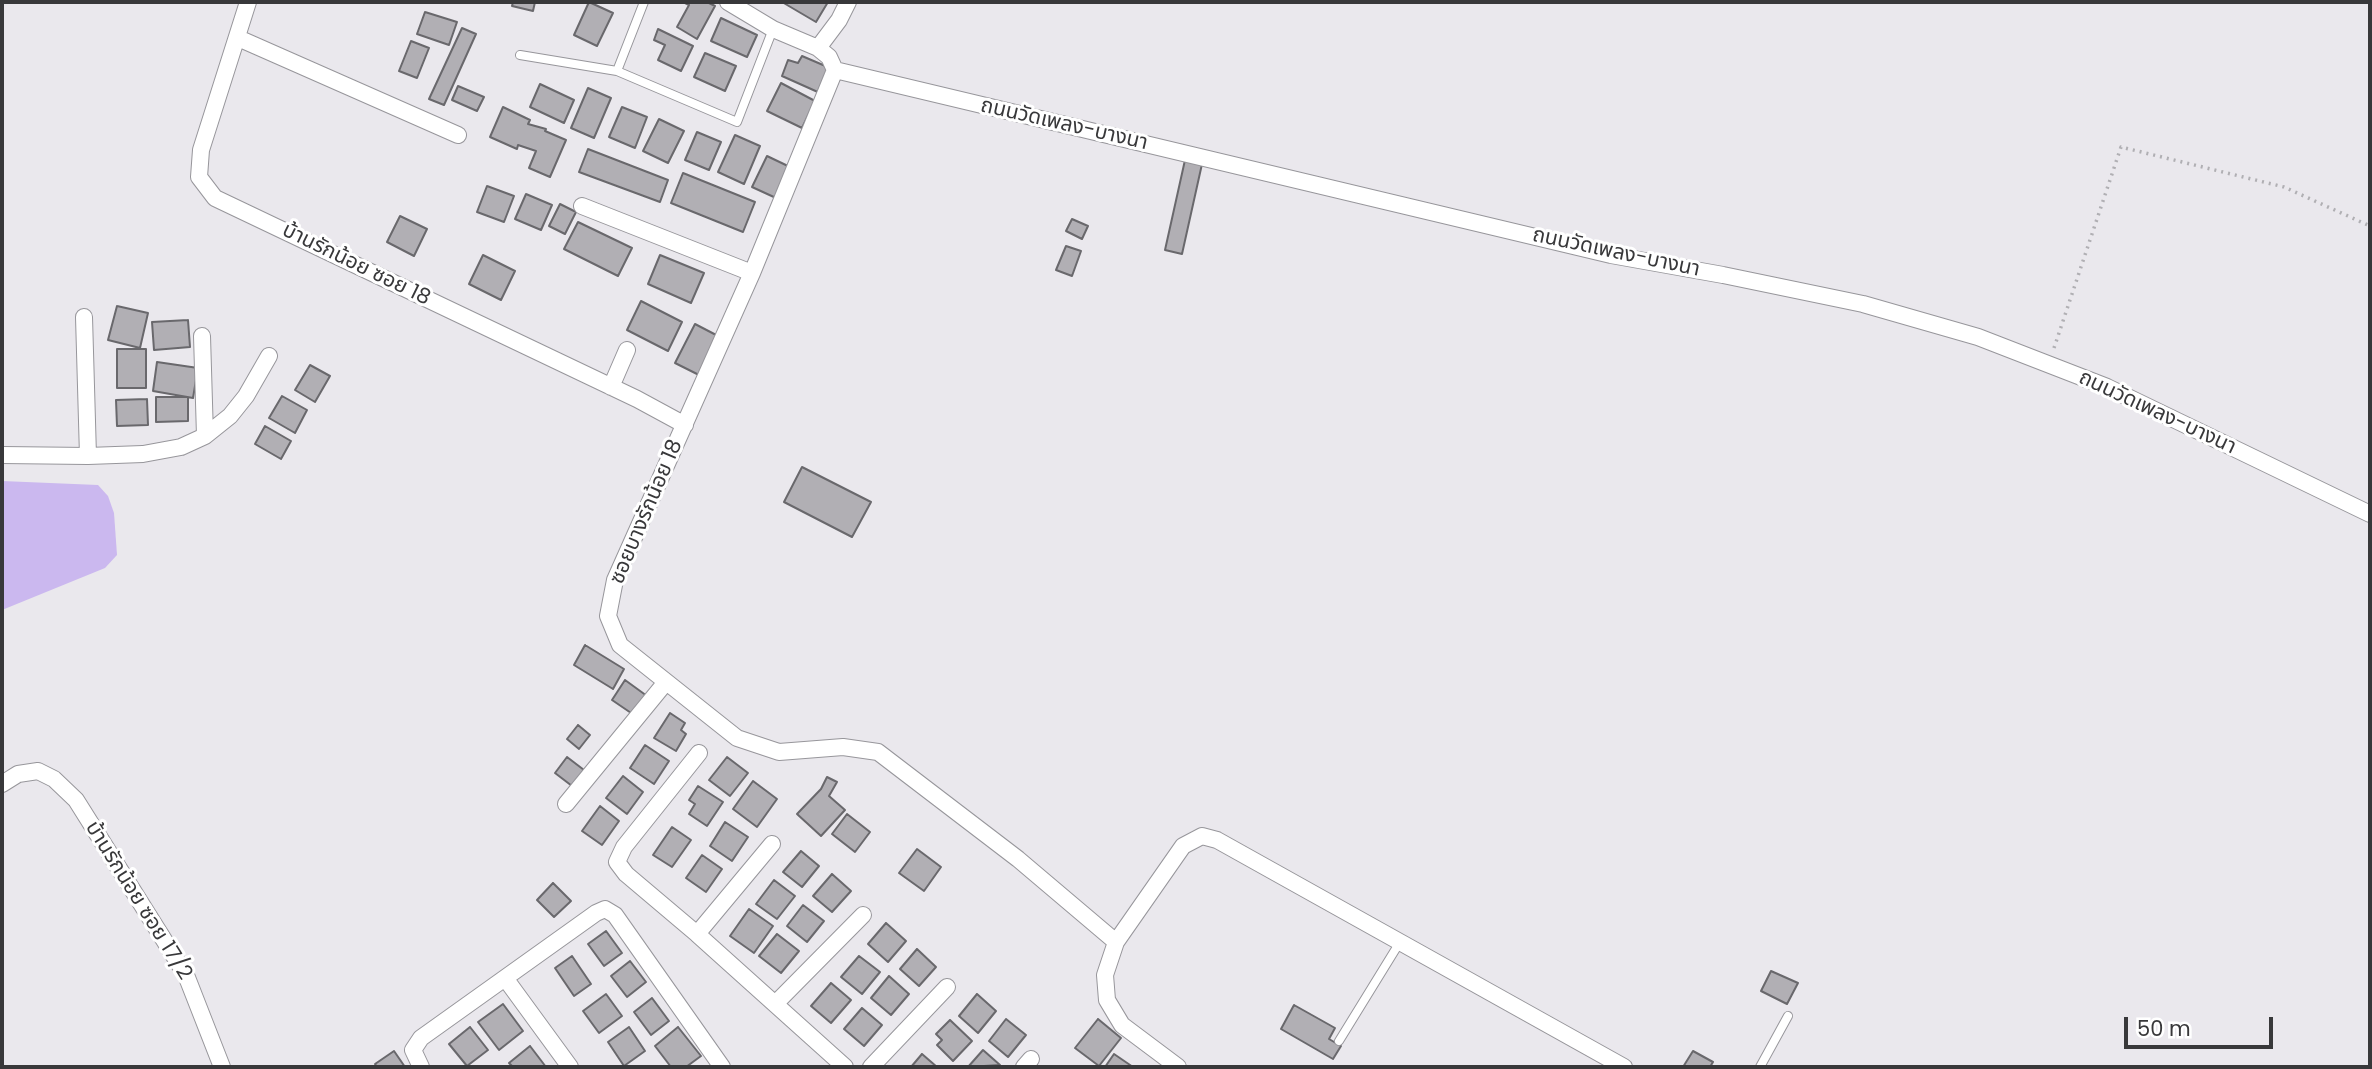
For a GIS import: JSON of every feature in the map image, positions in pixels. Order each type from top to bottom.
[{"type":"street","name":"บ้านรักน้อย ซอย 18","points":[[248,2],[201,150],[199,177],[215,198],[685,425]]},
{"type":"street","points":[[728,2],[773,29],[818,48],[830,57],[835,70]]},
{"type":"street","points":[[818,48],[839,20],[848,2]]},
{"type":"street","points":[[238,38],[457,135]]},
{"type":"street","name":"ซอยบางรักน้อย 18","points":[[835,70],[752,273],[615,580],[608,616],[620,645],[737,738],[779,752],[843,747],[878,752],[1018,859],[1116,942]]},
{"type":"street","name":"ถนนวัดเพลง-บางนา","points":[[835,70],[1611,255],[1863,304],[1979,337],[2107,387],[2370,514]]},
{"type":"street","points":[[582,206],[752,273]]},
{"type":"street","points":[[83,317],[88,456]]},
{"type":"street","points":[[202,336],[205,436]]},
{"type":"street","points":[[611,387],[627,350]]},
{"type":"street","points":[[2,455],[143,454],[181,447],[205,436],[230,416],[246,396],[269,356]]},
{"type":"street","points":[[566,804],[666,682]]},
{"type":"street","points":[[699,752],[624,847],[617,862],[626,874],[698,934],[845,1067]]},
{"type":"street","name":"บ้านรักน้อย ซอย 17/2","points":[[2,784],[18,774],[38,771],[54,779],[76,800],[186,975],[222,1067]]},
{"type":"street","points":[[1178,1067],[1122,1025],[1107,1000],[1105,975],[1116,942],[1183,846],[1202,836],[1217,840],[1624,1067]]},
{"type":"street","points":[[698,934],[772,844]]},
{"type":"street","points":[[421,1067],[413,1050],[421,1038],[605,909],[615,915],[722,1067]]},
{"type":"street","points":[[775,1004],[863,915]]},
{"type":"street","points":[[505,978],[570,1067]]},
{"type":"street","points":[[871,1067],[947,987]]},
{"type":"lane","points":[[617,71],[644,2]]},
{"type":"lane","points":[[520,55],[617,71],[737,122],[773,29]]},
{"type":"lane","points":[[1339,1041],[1400,942]]},
{"type":"lane","points":[[1760,1067],[1788,1016]]},
{"type":"path","points":[[2048,365],[2121,147],[2284,187],[2370,226]]},
{"type":"shaded area","points":[[2,481],[98,485],[108,496],[114,513],[117,555],[105,568],[2,610]]},
{"type":"building","points":[[513,2],[535,2],[533,11],[512,6]]},
{"type":"building","points":[[589,2],[613,13],[597,46],[574,35]]},
{"type":"building","points":[[683,2],[707,2],[715,6],[697,39],[677,27],[689,5]]},
{"type":"building","points":[[782,2],[828,2],[816,22]]},
{"type":"building","points":[[425,12],[457,22],[449,45],[417,34]]},
{"type":"building","points":[[721,18],[757,35],[747,57],[711,41]]},
{"type":"building","points":[[462,28],[476,34],[444,105],[429,99]]},
{"type":"building","points":[[658,29],[693,46],[681,71],[658,60],[665,45],[654,40]]},
{"type":"building","points":[[411,41],[429,48],[417,78],[399,71]]},
{"type":"building","points":[[705,53],[736,66],[725,91],[694,77]]},
{"type":"building","points":[[802,56],[830,68],[820,93],[782,76],[788,60],[798,63]]},
{"type":"building","points":[[781,83],[815,101],[802,128],[767,111]]},
{"type":"building","points":[[540,84],[574,100],[564,123],[530,107]]},
{"type":"building","points":[[458,86],[484,97],[477,111],[452,100]]},
{"type":"building","points":[[588,88],[611,98],[594,138],[571,128]]},
{"type":"building","points":[[503,107],[530,120],[528,124],[546,129],[545,131],[566,140],[550,177],[529,168],[536,151],[518,145],[517,149],[490,137]]},
{"type":"building","points":[[622,107],[647,117],[635,148],[609,137]]},
{"type":"building","points":[[659,119],[684,131],[668,163],[643,151]]},
{"type":"building","points":[[697,132],[721,142],[709,170],[685,160]]},
{"type":"building","points":[[735,135],[760,146],[744,184],[718,172]]},
{"type":"building","points":[[588,149],[668,180],[660,202],[579,172]]},
{"type":"building","points":[[767,156],[790,167],[776,198],[752,187]]},
{"type":"building","points":[[1185,160],[1202,164],[1182,254],[1165,250]]},
{"type":"building","points":[[683,173],[755,202],[743,232],[671,203]]},
{"type":"building","points":[[487,186],[514,196],[504,222],[477,212]]},
{"type":"building","points":[[526,194],[552,205],[541,230],[515,219]]},
{"type":"building","points":[[560,204],[576,212],[565,234],[549,226]]},
{"type":"building","points":[[400,216],[427,229],[414,256],[387,242]]},
{"type":"building","points":[[1072,219],[1088,226],[1082,239],[1066,231]]},
{"type":"building","points":[[578,222],[632,248],[618,276],[564,249]]},
{"type":"building","points":[[1066,246],[1081,251],[1072,276],[1056,270]]},
{"type":"building","points":[[483,255],[515,271],[501,300],[469,284]]},
{"type":"building","points":[[660,255],[704,273],[691,303],[648,284]]},
{"type":"building","points":[[641,301],[682,322],[668,351],[627,330]]},
{"type":"building","points":[[117,306],[148,313],[140,348],[108,340]]},
{"type":"building","points":[[188,320],[190,347],[154,350],[152,322]]},
{"type":"building","points":[[695,324],[720,337],[701,376],[675,363]]},
{"type":"building","points":[[117,349],[146,349],[146,388],[117,388]]},
{"type":"building","points":[[157,362],[198,368],[193,398],[153,391]]},
{"type":"building","points":[[310,365],[330,376],[315,402],[295,390]]},
{"type":"building","points":[[282,396],[307,410],[295,433],[269,418]]},
{"type":"building","points":[[156,397],[188,397],[188,421],[156,422]]},
{"type":"building","points":[[147,399],[148,425],[117,426],[116,400]]},
{"type":"building","points":[[265,426],[291,441],[281,459],[255,444]]},
{"type":"building","points":[[802,467],[871,502],[852,537],[784,502]]},
{"type":"building","points":[[585,645],[624,669],[613,689],[574,665]]},
{"type":"building","points":[[625,680],[647,696],[634,715],[612,700]]},
{"type":"building","points":[[670,713],[685,723],[681,730],[686,734],[676,751],[654,738]]},
{"type":"building","points":[[578,725],[590,735],[579,749],[567,739]]},
{"type":"building","points":[[645,745],[669,761],[654,784],[630,768]]},
{"type":"building","points":[[567,757],[584,770],[572,786],[555,773]]},
{"type":"building","points":[[727,757],[748,773],[730,796],[709,780]]},
{"type":"building","points":[[623,776],[643,792],[627,814],[606,798]]},
{"type":"building","points":[[827,777],[837,782],[829,796],[845,810],[821,836],[797,814],[821,789]]},
{"type":"building","points":[[753,781],[777,799],[757,827],[733,809]]},
{"type":"building","points":[[698,786],[723,802],[707,826],[689,814],[695,804],[689,800]]},
{"type":"building","points":[[600,806],[619,821],[602,845],[582,831]]},
{"type":"building","points":[[847,814],[870,832],[855,852],[832,834]]},
{"type":"building","points":[[725,822],[748,837],[732,861],[710,846]]},
{"type":"building","points":[[672,827],[691,840],[672,867],[653,855]]},
{"type":"building","points":[[917,849],[941,867],[924,891],[899,873]]},
{"type":"building","points":[[801,851],[819,866],[802,887],[783,872]]},
{"type":"building","points":[[702,855],[722,869],[706,892],[686,878]]},
{"type":"building","points":[[832,874],[851,891],[832,912],[813,896]]},
{"type":"building","points":[[774,880],[795,896],[777,919],[756,904]]},
{"type":"building","points":[[553,883],[571,901],[554,917],[537,900]]},
{"type":"building","points":[[803,905],[824,921],[807,942],[787,926]]},
{"type":"building","points":[[749,909],[773,926],[754,953],[730,936]]},
{"type":"building","points":[[886,923],[906,941],[888,962],[868,944]]},
{"type":"building","points":[[606,931],[622,953],[604,966],[588,944]]},
{"type":"building","points":[[777,934],[799,951],[781,973],[759,956]]},
{"type":"building","points":[[917,949],[936,967],[919,986],[900,969]]},
{"type":"building","points":[[572,956],[591,984],[574,996],[555,968]]},
{"type":"building","points":[[859,956],[880,972],[862,994],[841,977]]},
{"type":"building","points":[[630,961],[646,982],[627,997],[611,976]]},
{"type":"building","points":[[1771,971],[1798,983],[1787,1004],[1761,991]]},
{"type":"building","points":[[889,976],[909,994],[891,1015],[871,998]]},
{"type":"building","points":[[831,983],[851,1000],[831,1023],[811,1006]]},
{"type":"building","points":[[606,994],[622,1016],[599,1033],[583,1011]]},
{"type":"building","points":[[977,994],[996,1011],[978,1033],[959,1016]]},
{"type":"building","points":[[652,998],[669,1021],[651,1035],[634,1012]]},
{"type":"building","points":[[503,1004],[523,1031],[499,1050],[478,1022]]},
{"type":"building","points":[[1294,1005],[1335,1028],[1329,1039],[1341,1046],[1333,1059],[1281,1029]]},
{"type":"building","points":[[862,1008],[882,1025],[864,1046],[844,1029]]},
{"type":"building","points":[[1006,1019],[1026,1035],[1008,1057],[989,1041]]},
{"type":"building","points":[[1098,1019],[1121,1038],[1099,1066],[1075,1048]]},
{"type":"building","points":[[950,1020],[972,1041],[953,1061],[937,1045],[942,1040],[936,1034]]},
{"type":"building","points":[[470,1027],[488,1050],[467,1066],[449,1044]]},
{"type":"building","points":[[629,1027],[645,1051],[624,1066],[608,1042]]},
{"type":"building","points":[[678,1027],[701,1056],[686,1067],[671,1067],[655,1046]]},
{"type":"building","points":[[530,1046],[546,1067],[513,1067],[509,1063]]},
{"type":"building","points":[[983,1050],[1000,1065],[968,1067]]},
{"type":"building","points":[[394,1051],[405,1067],[377,1067],[375,1064]]},
{"type":"building","points":[[1693,1051],[1713,1062],[1710,1067],[1683,1067]]},
{"type":"building","points":[[922,1054],[937,1067],[911,1067]]},
{"type":"building","points":[[1114,1054],[1133,1067],[1105,1067]]}]
